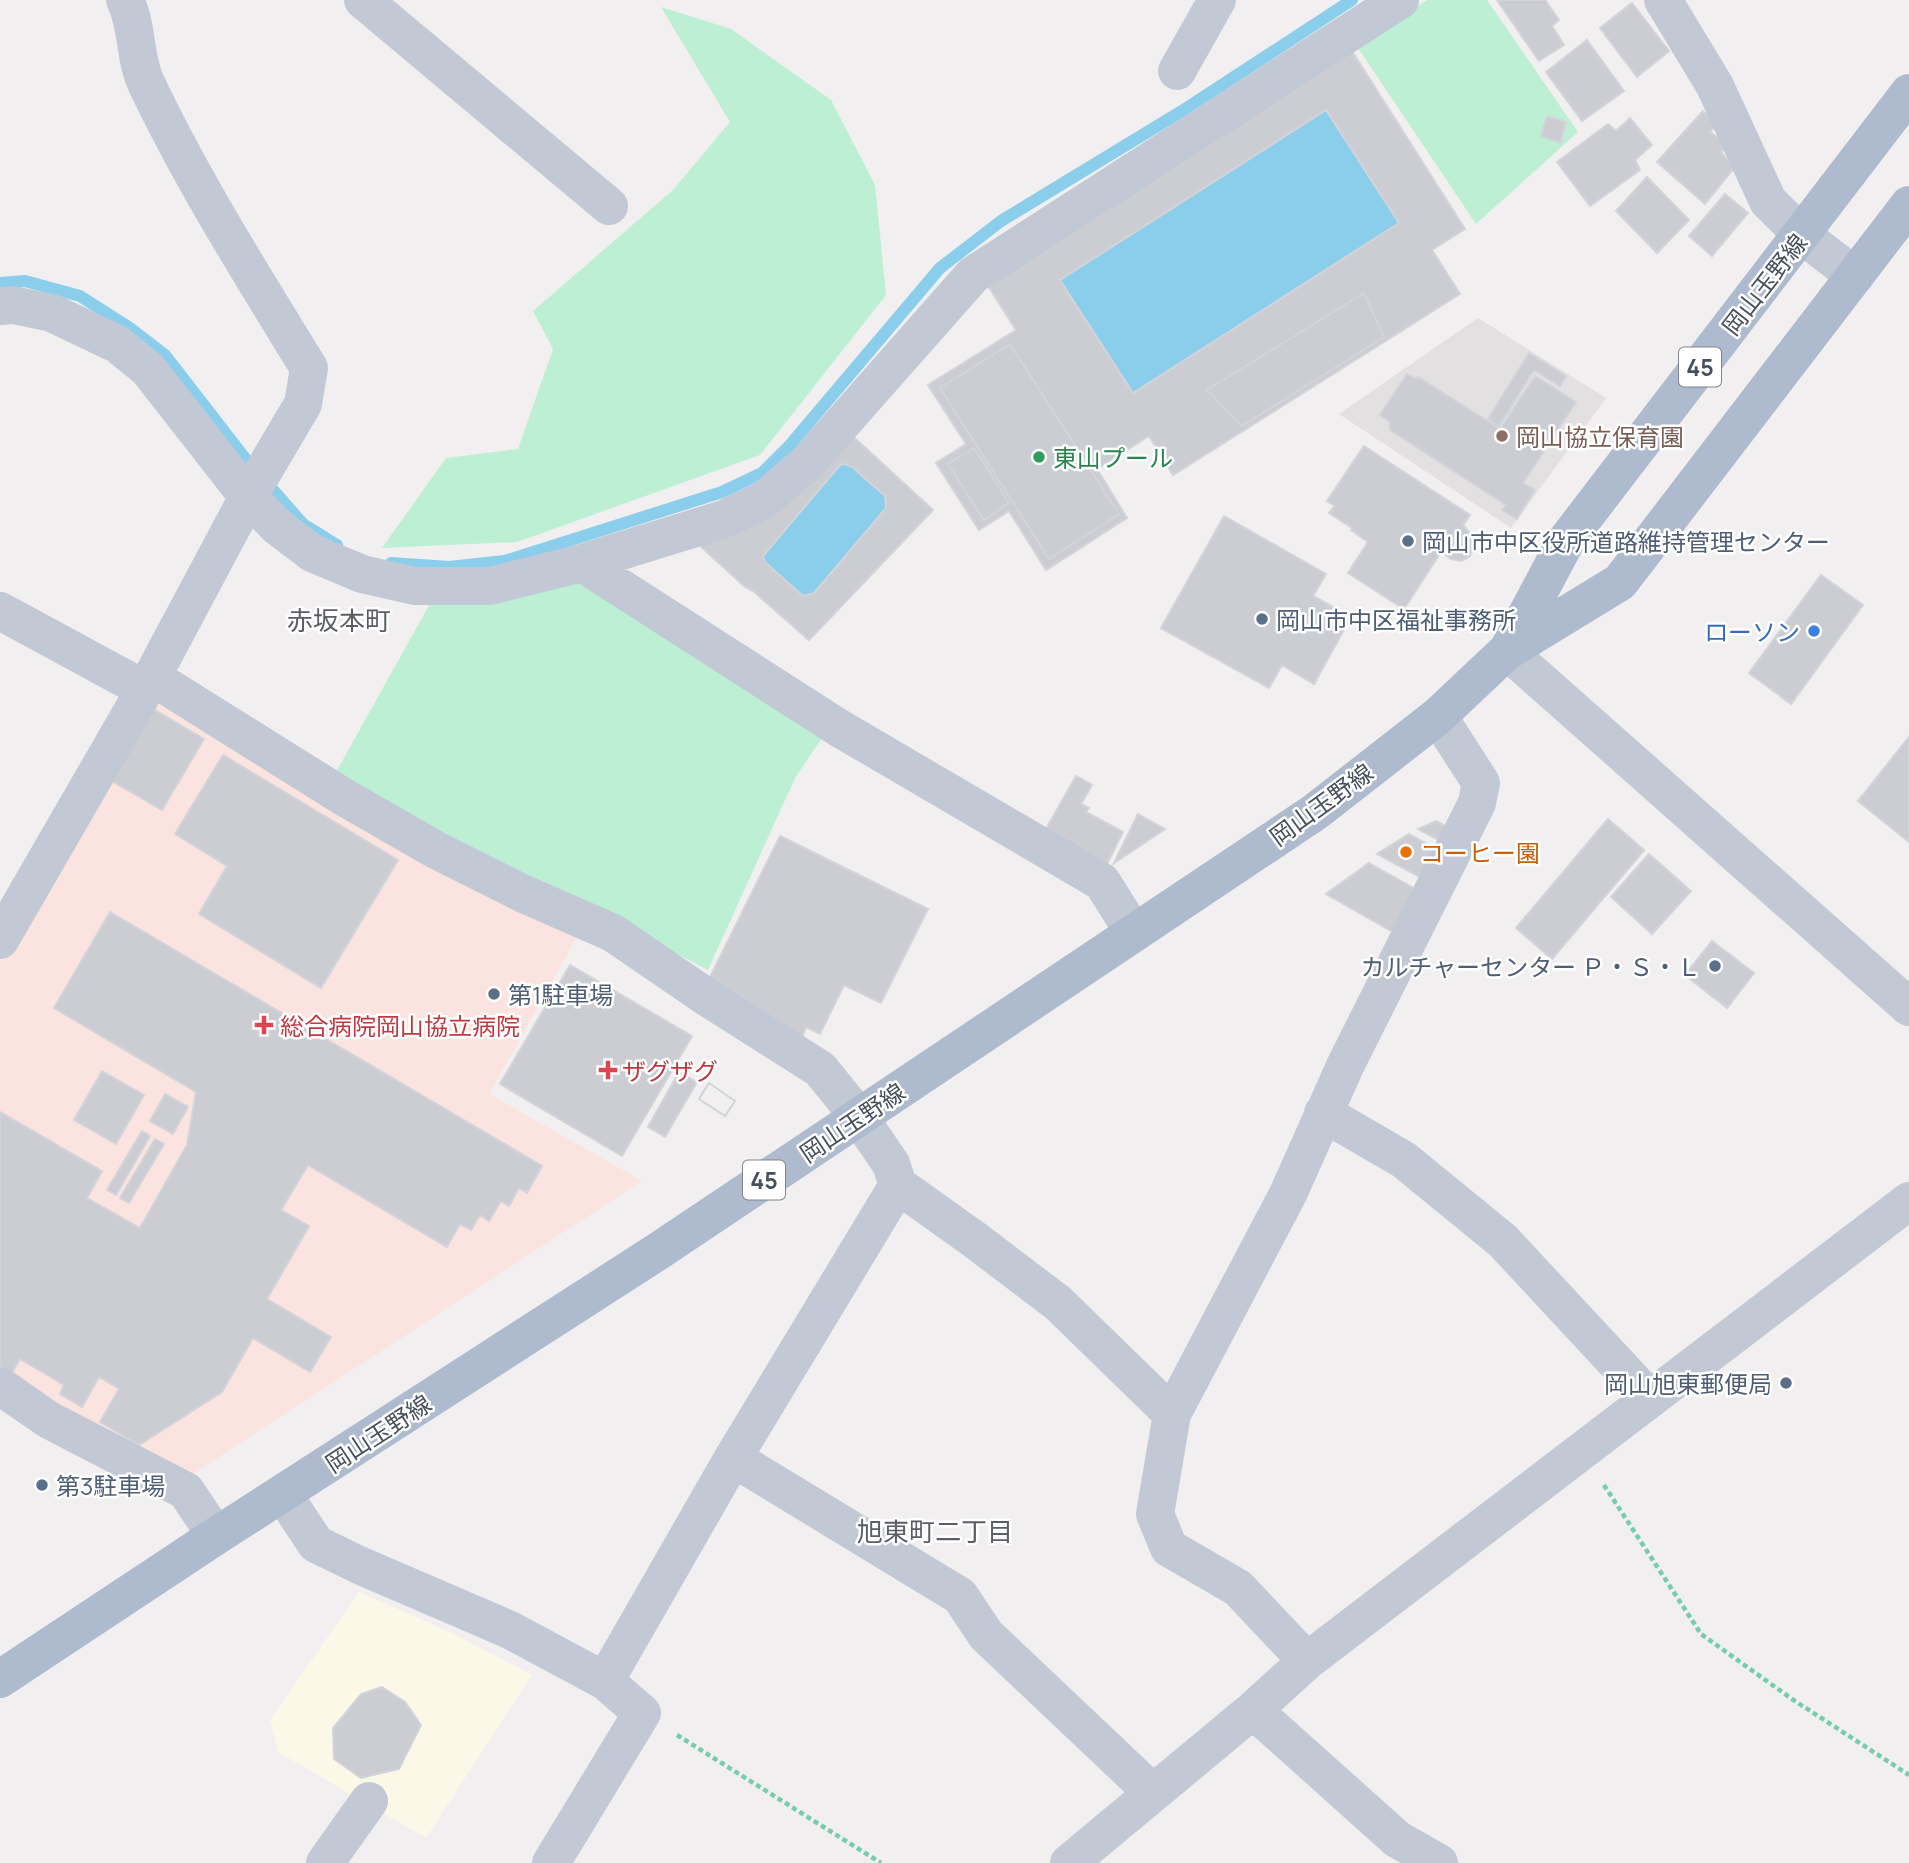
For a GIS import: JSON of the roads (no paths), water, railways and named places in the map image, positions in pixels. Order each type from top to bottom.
[{"type":"main road","name":"岡山玉野線","points":[[1507,652],[1566,541],[1909,93]]},
{"type":"main road","name":"岡山玉野線","points":[[0,1679],[216,1536],[657,1252],[1315,812],[1438,716],[1507,652],[1620,582],[1909,205]]},
{"type":"street","points":[[363,0],[609,206]]},
{"type":"street","points":[[1177,71],[1217,0]]},
{"type":"street","points":[[0,306],[13,305],[52,313],[117,344],[148,369],[257,483],[278,527],[312,553],[362,575],[415,586],[490,586],[582,563],[724,519],[764,500],[807,463],[974,275],[1400,0]]},
{"type":"street","points":[[1663,0],[1715,86],[1768,201],[1802,235],[1855,276]]},
{"type":"street","points":[[0,940],[148,683],[303,404],[309,368],[215,214],[145,79],[137,3]]},
{"type":"street","points":[[582,563],[839,728],[1101,882],[1134,933]]},
{"type":"street","points":[[0,611],[148,683],[436,850],[524,894],[613,933],[708,998],[820,1069],[859,1117],[891,1164],[898,1185],[1058,1303],[1172,1415]]},
{"type":"street","points":[[1507,652],[1909,1007]]},
{"type":"street","points":[[1307,1661],[1238,1588],[1169,1548],[1155,1514],[1172,1415],[1288,1194],[1346,1064],[1478,803],[1481,783],[1438,716]]},
{"type":"street","points":[[1324,1113],[1404,1160],[1503,1241],[1650,1399]]},
{"type":"street","points":[[605,1681],[733,1458],[898,1185]]},
{"type":"street","points":[[1069,1863],[1253,1710],[1307,1661],[1909,1201]]},
{"type":"street","points":[[0,1386],[49,1420],[186,1491],[216,1536]]},
{"type":"street","points":[[733,1458],[960,1596],[986,1635],[1153,1793]]},
{"type":"street","points":[[283,1494],[316,1544],[510,1630],[605,1681],[642,1713],[551,1863]]},
{"type":"street","points":[[1253,1710],[1397,1839],[1439,1863]]},
{"type":"street","points":[[326,1863],[369,1801]]},
{"type":"water","points":[[1326,110],[1399,223],[1133,393],[1060,280]]},
{"type":"water","points":[[845,464],[885,496],[886,508],[814,593],[803,596],[765,562],[763,556],[840,465]]},
{"type":"waterway","points":[[391,563],[449,567],[505,561],[722,492],[762,473],[790,445],[940,268],[1001,221],[1182,111],[1352,0]]},
{"type":"waterway","points":[[0,283],[25,281],[80,296],[130,328],[165,355],[244,457],[303,524],[337,545]]},
{"type":"place","name":"岡山協立保育園","points":[[1502,436]]},
{"type":"place","name":"東山プール","points":[[1039,457]]},
{"type":"place","name":"岡山市中区役所道路維持管理センター","points":[[1408,541]]},
{"type":"place","name":"岡山市中区福祉事務所","points":[[1262,619]]},
{"type":"place","name":"ローソン","points":[[1814,631]]},
{"type":"place","name":"コーヒー園","points":[[1406,852]]},
{"type":"place","name":"カルチャーセンター Ｐ・Ｓ・Ｌ","points":[[1715,966]]},
{"type":"place","name":"第1駐車場","points":[[494,994]]},
{"type":"place","name":"総合病院岡山協立病院","points":[[264,1025]]},
{"type":"place","name":"ザグザグ","points":[[608,1070]]},
{"type":"place","name":"岡山旭東郵便局","points":[[1786,1383]]},
{"type":"place","name":"第3駐車場","points":[[42,1485]]},
{"type":"district","name":"赤坂本町","points":[[339,620]]},
{"type":"district","name":"旭東町二丁目","points":[[935,1531]]}]
